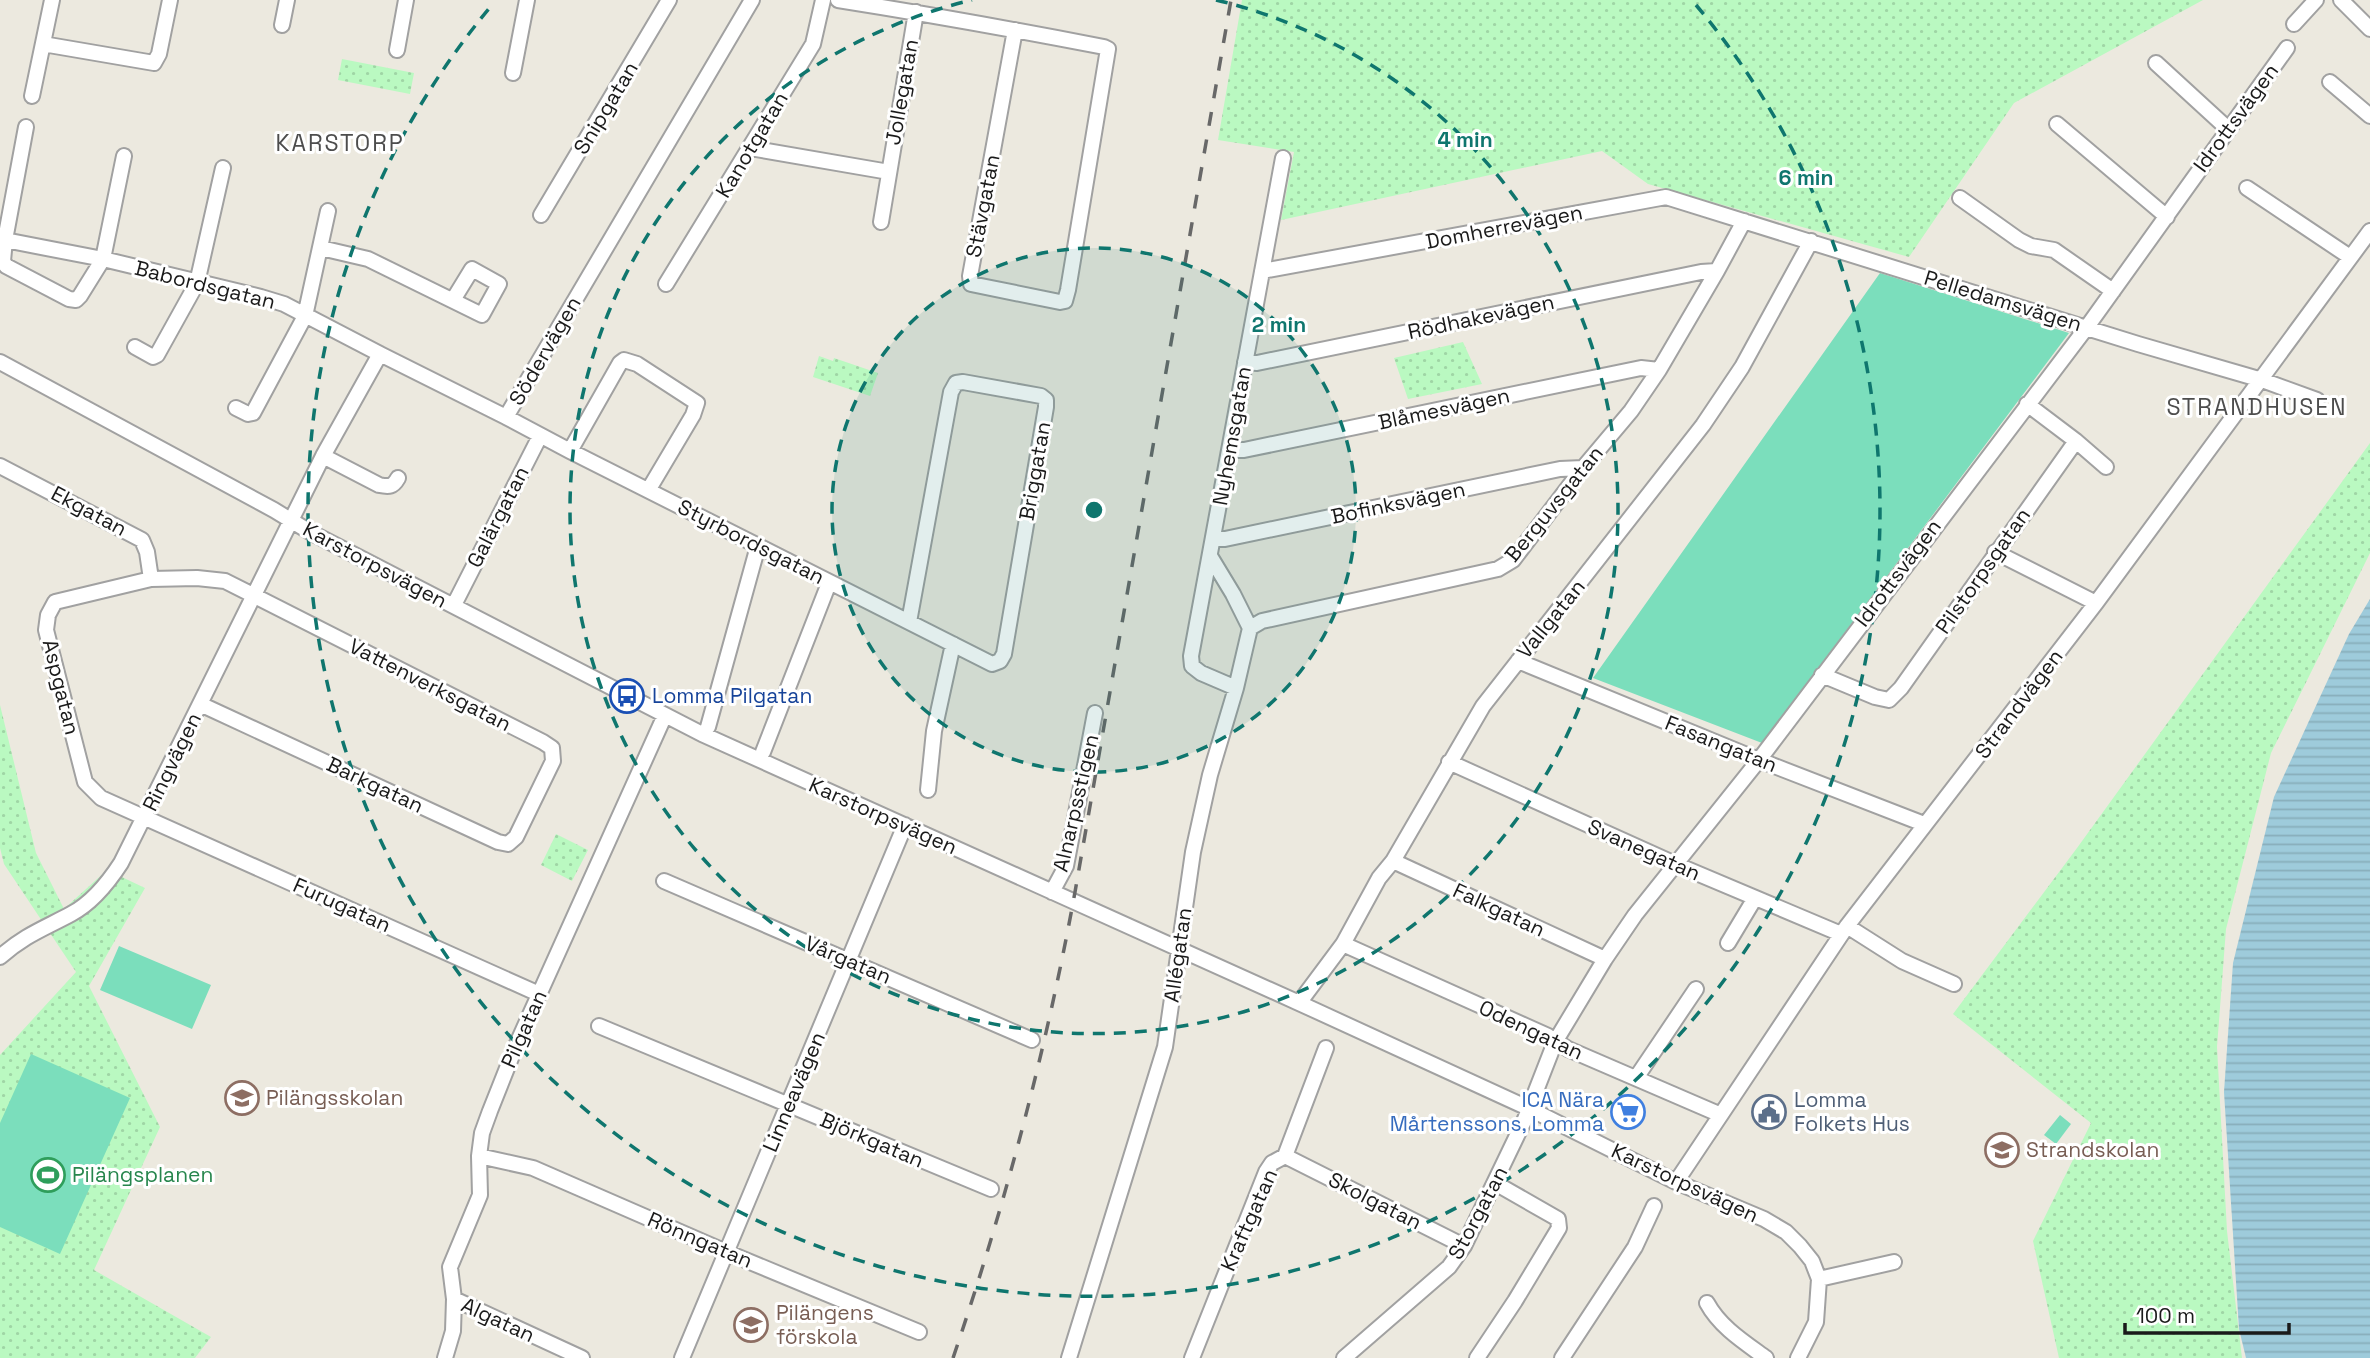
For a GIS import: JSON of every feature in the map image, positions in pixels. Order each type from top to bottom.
[{"type":"street","points":[[32,96],[52,0]]},
{"type":"street","points":[[43,44],[153,63],[159,54],[170,0]]},
{"type":"street","points":[[282,25],[287,0]]},
{"type":"street","points":[[397,50],[406,0]]},
{"type":"street","points":[[513,73],[527,0]]},
{"type":"street","name":"Snipgatan","points":[[541,215],[669,0]]},
{"type":"street","name":"Södervägen","points":[[380,354],[506,417],[752,0]]},
{"type":"street","name":"Kanotgatan","points":[[666,284],[813,44],[823,0]]},
{"type":"street","points":[[838,0],[1015,30]]},
{"type":"street","points":[[2294,24],[2316,0]]},
{"type":"street","points":[[2341,0],[2370,29]]},
{"type":"street","name":"Jollegatan","points":[[881,222],[916,12]]},
{"type":"street","name":"Stävgatan","points":[[1015,30],[1108,49],[1065,301],[1060,302],[971,284],[970,276],[1015,30]]},
{"type":"street","name":"Idrottsvägen","points":[[1528,1108],[1555,1042],[1635,915],[1759,760],[2026,404],[2087,327],[2287,48]]},
{"type":"street","points":[[2156,63],[2228,129]]},
{"type":"street","points":[[2330,82],[2370,116]]},
{"type":"street","points":[[2056,124],[2167,217]]},
{"type":"street","points":[[26,127],[3,261],[6,266],[69,299],[76,300],[80,296],[103,259],[124,156]]},
{"type":"street","name":"Jollegatan","points":[[750,148],[889,172]]},
{"type":"street","name":"Nyhemsgatan","points":[[1236,688],[1201,673],[1192,666],[1191,656],[1283,158]]},
{"type":"street","points":[[135,347],[153,357],[157,355],[197,283],[223,168]]},
{"type":"street","points":[[2247,188],[2350,257]]},
{"type":"street","name":"Domherrevägen","points":[[1262,271],[1666,197],[1744,220]]},
{"type":"street","points":[[1960,198],[2018,240],[2031,246],[2054,250],[2113,291]]},
{"type":"street","points":[[236,408],[248,414],[253,413],[305,316],[328,211]]},
{"type":"street","name":"Pelledamsvägen","points":[[1744,220],[2262,380],[2317,400]]},
{"type":"street","name":"Berguvsgatan","points":[[1250,628],[1262,621],[1498,569],[1513,560],[1583,468],[1631,411],[1659,370],[1744,220]]},
{"type":"street","name":"Strandvägen","points":[[1676,1182],[1844,930],[2096,603],[2370,231]]},
{"type":"street","name":"Babordsgatan","points":[[5,240],[103,259],[261,297],[284,304],[380,354]]},
{"type":"street","name":"Vallgatan","points":[[1299,1003],[1343,944],[1379,878],[1393,860],[1483,706],[1703,425],[1742,367],[1811,241]]},
{"type":"street","points":[[321,248],[368,259],[453,300]]},
{"type":"street","name":"Rödhakevägen","points":[[1245,362],[1257,363],[1701,272],[1717,271]]},
{"type":"street","points":[[291,521],[323,456],[380,354]]},
{"type":"street","points":[[570,451],[620,363],[631,360],[697,403],[693,415],[649,489]]},
{"type":"street","name":"Karstorpsvägen","points":[[0,362],[291,521],[665,715],[782,771],[1528,1108],[1676,1182],[1764,1219],[1786,1232],[1812,1261],[1819,1279]]},
{"type":"street","name":"Blåmesvägen","points":[[1229,450],[1244,450],[1641,368],[1659,370]]},
{"type":"street","name":"Briggatan","points":[[909,622],[951,392],[956,383],[1041,396],[1046,400],[1046,407],[1004,654],[996,663]]},
{"type":"street","points":[[2026,404],[2106,467]]},
{"type":"street","name":"Styrbordsgatan","points":[[506,417],[829,583],[988,662],[996,663]]},
{"type":"street","name":"Galärgatan","points":[[457,599],[540,436]]},
{"type":"street","name":"Pilstorpsgatan","points":[[1822,675],[1889,700],[1901,688],[2076,441]]},
{"type":"street","points":[[323,456],[379,485],[388,487],[398,478]]},
{"type":"street","name":"Ekgatan","points":[[0,466],[142,540],[147,552],[151,579]]},
{"type":"street","name":"Bofinksvägen","points":[[1213,540],[1560,469],[1583,468]]},
{"type":"street","name":"Ringvägen","points":[[0,957],[20,939],[73,914],[109,881],[145,817],[291,521]]},
{"type":"street","points":[[708,727],[758,546]]},
{"type":"street","points":[[1995,552],[2096,603]]},
{"type":"street","points":[[1210,556],[1250,628]]},
{"type":"street","name":"Aspgatan","points":[[145,817],[102,798],[85,782],[46,630],[48,615],[55,602],[151,579],[197,578],[225,581],[254,596]]},
{"type":"street","points":[[763,752],[829,583]]},
{"type":"street","name":"Vattenverksgatan","points":[[254,596],[543,741],[551,748],[553,761],[532,804]]},
{"type":"street","name":"Allégatan","points":[[1070,1358],[1165,1047],[1193,852],[1210,775],[1236,688],[1250,628]]},
{"type":"street","points":[[928,790],[935,723],[953,645]]},
{"type":"street","name":"Fasangatan","points":[[1518,661],[1924,824]]},
{"type":"street","name":"Barkgatan","points":[[200,704],[498,842],[508,844],[516,837],[532,804]]},
{"type":"street","name":"Alnarpsstigen","points":[[1052,892],[1066,866],[1095,712]]},
{"type":"street","name":"Pilgatan","points":[[445,1358],[453,1331],[454,1299],[450,1267],[481,1195],[479,1156],[482,1133],[539,994],[665,715]]},
{"type":"street","name":"Svanegatan","points":[[1449,762],[1675,864],[1755,898],[1844,930],[1902,961],[1954,984]]},
{"type":"street","name":"Furugatan","points":[[145,817],[539,994]]},
{"type":"street","name":"Linneavägen","points":[[682,1358],[905,825]]},
{"type":"street","name":"Falkgatan","points":[[1393,860],[1605,959]]},
{"type":"street","name":"Vårgatan","points":[[664,881],[1032,1040]]},
{"type":"street","points":[[1728,943],[1755,898]]},
{"type":"street","name":"Odengatan","points":[[1343,944],[1721,1115]]},
{"type":"street","points":[[1636,1078],[1696,989]]},
{"type":"street","name":"Björkgatan","points":[[599,1026],[991,1189]]},
{"type":"street","name":"Kraftgatan","points":[[1192,1358],[1266,1172],[1272,1163],[1285,1156],[1326,1048]]},
{"type":"street","name":"Storgatan","points":[[1344,1358],[1449,1267],[1464,1247],[1528,1108]]},
{"type":"street","name":"Rönngatan","points":[[479,1156],[533,1168],[919,1332]]},
{"type":"street","name":"Skolgatan","points":[[1285,1156],[1464,1247]]},
{"type":"street","points":[[1477,1358],[1516,1301],[1559,1228],[1558,1219],[1495,1183]]},
{"type":"street","points":[[1562,1358],[1635,1247],[1654,1206]]},
{"type":"street","points":[[1798,1358],[1816,1322],[1819,1279],[1894,1262]]},
{"type":"street","name":"Algatan","points":[[454,1299],[564,1354],[582,1358]]},
{"type":"street","points":[[1707,1303],[1714,1316],[1766,1358]]},
{"type":"green space","points":[[1242,0],[2203,0],[2014,103],[1909,257],[1648,184],[1602,151],[1281,220],[1294,152],[1218,140]]},
{"type":"green space","points":[[342,59],[414,73],[410,94],[338,80]]},
{"type":"green space","points":[[1880,273],[2069,333],[1762,743],[1593,678]]},
{"type":"green space","points":[[1463,342],[1482,384],[1408,399],[1394,358]]},
{"type":"green space","points":[[819,356],[833,361],[834,358],[878,373],[870,396],[813,377]]},
{"type":"green space","points":[[2370,443],[2370,553],[2271,753],[2226,929],[2217,1047],[2227,1231],[2242,1358],[2059,1358],[2033,1241],[2091,1123],[1953,1014],[2077,848]]},
{"type":"green space","points":[[0,705],[36,853],[64,909],[107,870],[145,888],[89,986],[160,1127],[94,1270],[211,1337],[195,1358],[0,1358],[0,1055],[76,972],[4,864],[0,848]]},
{"type":"green space","points":[[556,834],[588,850],[572,881],[541,865]]},
{"type":"green space","points":[[119,946],[211,985],[192,1029],[100,990]]},
{"type":"green space","name":"Pilängsplanen","points":[[31,1054],[130,1098],[60,1254],[0,1227],[0,1123]]},
{"type":"green space","points":[[2060,1115],[2071,1124],[2056,1144],[2044,1135]]},
{"type":"water","points":[[2370,599],[2370,1358],[2246,1358],[2239,1329],[2224,1092],[2233,963],[2274,797],[2349,634]]},
{"type":"railway","points":[[953,1358],[1023,1127],[1064,951],[1231,0]]},
{"type":"place","name":"Lomma Pilgatan","points":[[627,696]]},
{"type":"place","name":"Pilängsskolan","points":[[242,1098]]},
{"type":"place","name":"ICA Nära Mårtenssons, Lomma","points":[[1628,1112]]},
{"type":"place","name":"Lomma Folkets Hus","points":[[1769,1112]]},
{"type":"place","name":"Strandskolan","points":[[2002,1150]]},
{"type":"place","name":"Pilängsplanen","points":[[48,1175]]},
{"type":"place","name":"Pilängens förskola","points":[[751,1325]]},
{"type":"district","name":"KARSTORP","points":[[340,143]]},
{"type":"district","name":"STRANDHUSEN","points":[[2257,407]]}]
